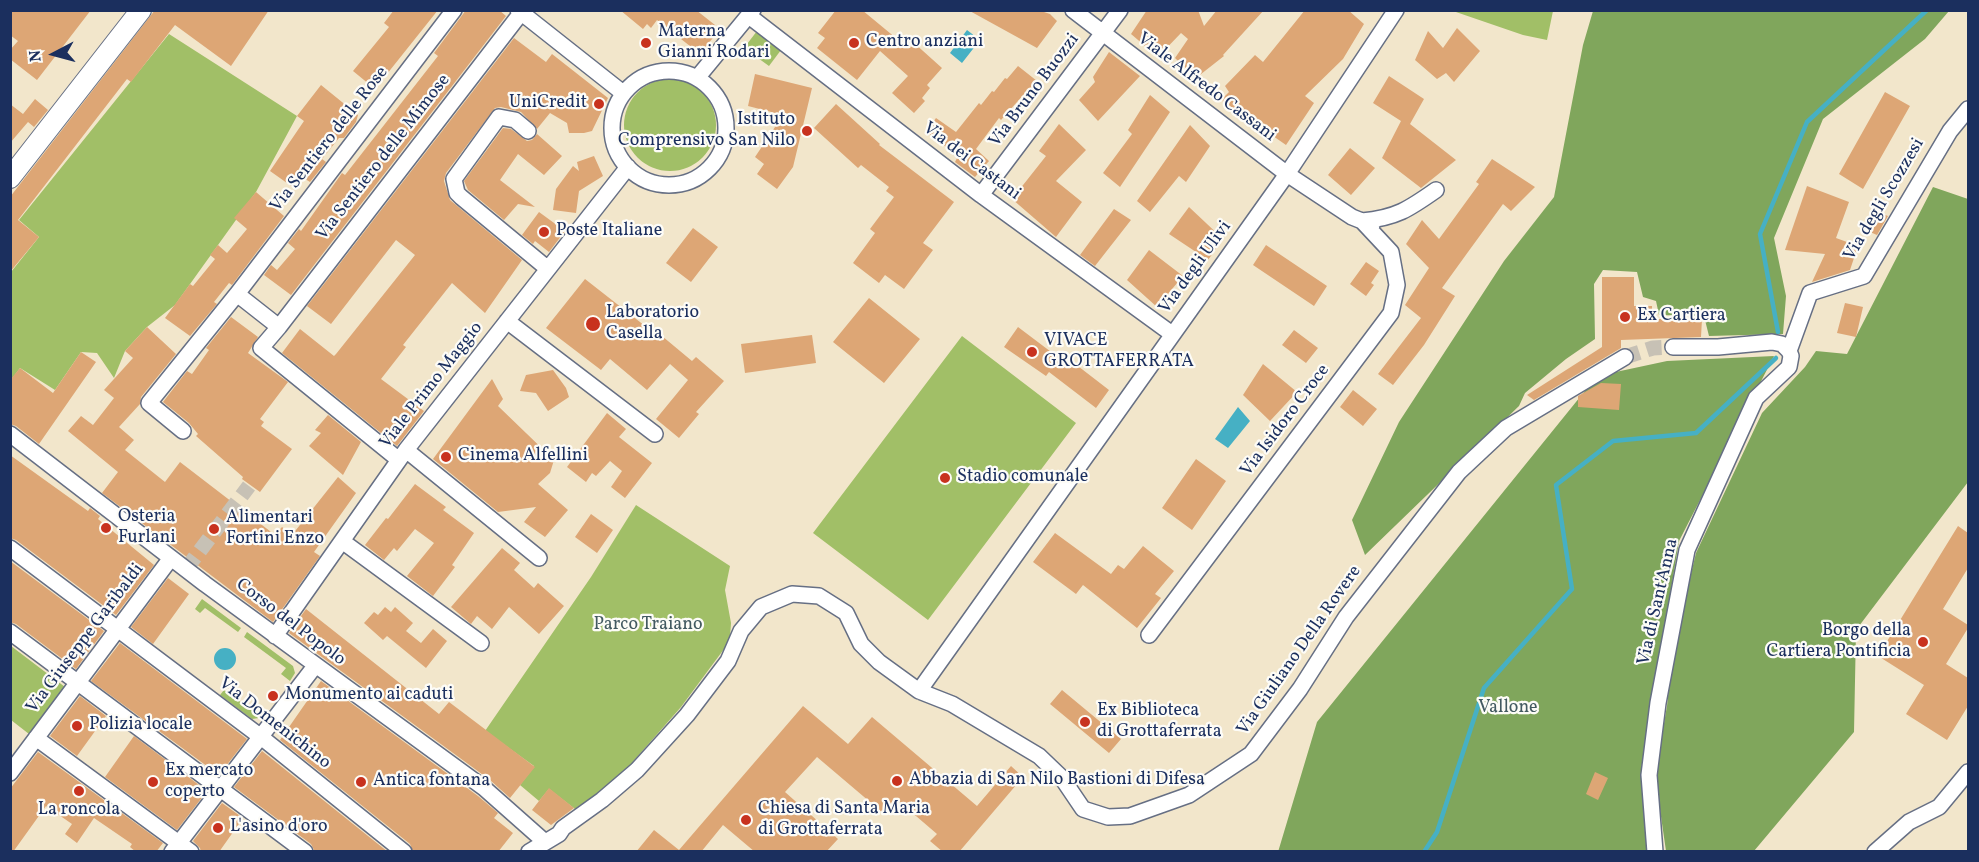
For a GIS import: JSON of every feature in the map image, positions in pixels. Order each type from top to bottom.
[{"type":"main road","points":[[10,178],[141,10]]},
{"type":"street","name":"Via Sentiero delle Rose","points":[[183,431],[149,403],[237,294],[454,10]]},
{"type":"street","name":"Viale Alfredo Cassani","points":[[1073,10],[1287,174],[1352,217],[1368,223]]},
{"type":"street","name":"Via Bruno Buozzi","points":[[981,195],[1120,10]]},
{"type":"street","name":"Via degli Ulivi","points":[[919,691],[1287,174],[1396,10]]},
{"type":"street","points":[[519,12],[623,93]]},
{"type":"street","name":"Via Sentiero delle Mimose","points":[[279,327],[519,12]]},
{"type":"street","points":[[697,78],[751,13]]},
{"type":"street","name":"Via dei Castani","points":[[751,13],[981,195],[1173,334]]},
{"type":"street","points":[[666,70],[682,72],[697,78],[717,96],[723,108],[726,134],[723,147],[713,164],[698,177],[671,185],[644,179],[628,167],[617,150],[612,131],[614,111],[623,93],[635,82],[649,74],[666,70]]},
{"type":"street","name":"Via degli Scozzesi","points":[[1790,351],[1810,293],[1864,276],[1950,131],[1968,109]]},
{"type":"street","points":[[528,131],[515,120],[499,117],[454,179],[457,193],[461,197],[548,269]]},
{"type":"street","name":"Viale Primo Maggio","points":[[275,636],[402,455],[628,167]]},
{"type":"street","points":[[1368,223],[1401,213],[1436,190]]},
{"type":"street","name":"Via Isidoro Croce","points":[[1149,635],[1391,314],[1397,285],[1391,252],[1368,223]]},
{"type":"street","points":[[237,294],[279,327],[261,348],[539,558]]},
{"type":"street","points":[[507,321],[655,434]]},
{"type":"street","points":[[1673,347],[1718,347],[1772,342],[1782,344],[1790,351]]},
{"type":"street","name":"Via di Sant'Anna","points":[[1655,852],[1649,775],[1659,693],[1687,550],[1756,398],[1789,367],[1790,351]]},
{"type":"street","name":"Via Giuliano Della Rovere","points":[[919,691],[952,704],[1039,756],[1062,778],[1083,809],[1108,817],[1130,816],[1189,795],[1251,754],[1300,689],[1346,617],[1459,472],[1506,428],[1625,357]]},
{"type":"street","name":"Corso del Popolo","points":[[10,434],[315,666],[484,788],[545,842]]},
{"type":"street","points":[[342,541],[481,643]]},
{"type":"street","name":"Via Domenichino","points":[[10,548],[261,737],[404,852]]},
{"type":"street","name":"Via Giuseppe Garibaldi","points":[[10,773],[171,558]]},
{"type":"street","points":[[529,852],[559,834],[562,828],[602,800],[638,770],[687,715],[728,662],[741,631],[752,616],[760,607],[774,600],[792,594],[819,596],[837,607],[846,613],[861,644],[879,662],[919,691]]},
{"type":"street","points":[[10,632],[305,852]]},
{"type":"street","points":[[36,738],[180,849],[218,789],[315,666]]},
{"type":"street","points":[[1875,852],[1909,822],[1939,807],[1968,772]]},
{"type":"green space","points":[[1553,10],[1547,40],[1523,35],[1453,11]]},
{"type":"green space","points":[[1593,11],[1949,11],[1925,39],[1823,119],[1774,238],[1786,296],[1783,334],[1709,336],[1704,316],[1659,315],[1656,301],[1643,297],[1637,272],[1603,270],[1594,284],[1595,339],[1566,359],[1525,393],[1519,406],[1365,555],[1352,520],[1399,422],[1504,261],[1554,197],[1583,45]]},
{"type":"green space","points":[[757,31],[781,50],[769,66],[744,48]]},
{"type":"green space","points":[[169,34],[297,116],[256,192],[175,305],[147,327],[125,351],[114,378],[97,353],[81,352],[55,390],[20,368],[11,380],[11,272],[39,237],[19,220]]},
{"type":"green space","points":[[670,79],[688,82],[703,92],[713,107],[716,125],[713,143],[703,158],[688,168],[670,171],[652,168],[637,158],[627,143],[624,125],[627,107],[637,92],[652,82]]},
{"type":"green space","points":[[1933,187],[1968,199],[1968,482],[1856,630],[1854,732],[1754,851],[1666,851],[1655,775],[1667,706],[1673,648],[1696,553],[1762,413],[1805,367],[1816,351],[1847,354]]},
{"type":"green space","name":"Stadio comunale","points":[[962,336],[1076,423],[928,620],[813,533]]},
{"type":"green space","name":"Vallone","points":[[1774,356],[1679,541],[1641,770],[1653,851],[1278,852],[1317,722],[1597,376],[1667,361]]},
{"type":"green space","name":"Parco Traiano","points":[[636,505],[730,566],[725,590],[731,623],[730,638],[681,707],[630,765],[583,806],[580,805],[575,809],[549,789],[539,801],[520,785],[534,766],[485,731],[591,577]]},
{"type":"green space","points":[[202,599],[241,628],[238,632],[205,608],[200,613],[195,609]]},
{"type":"green space","points":[[247,632],[293,666],[295,673],[290,681],[281,674],[286,668],[244,637]]},
{"type":"green space","points":[[11,646],[65,687],[29,734],[11,720]]},
{"type":"green space","points":[[224,690],[252,710],[256,705],[266,712],[259,718],[252,719],[220,695]]},
{"type":"water","points":[[967,30],[980,40],[962,63],[950,53]]},
{"type":"water","points":[[1238,407],[1250,421],[1228,448],[1215,439]]},
{"type":"water","points":[[221,648],[229,648],[236,655],[236,663],[229,670],[221,670],[214,663],[214,655]]},
{"type":"building","points":[[10,10],[91,10],[37,80],[10,59],[10,50],[18,41],[10,35]]},
{"type":"building","points":[[155,10],[269,10],[231,66],[175,25],[131,82],[127,79],[18,220],[39,237],[10,272],[10,197]]},
{"type":"building","points":[[394,10],[438,10],[375,89],[353,71],[389,27],[384,23]]},
{"type":"building","points":[[466,10],[499,10],[506,16],[291,295],[264,275],[271,265],[277,270],[295,249],[288,243],[299,229],[301,231],[342,173],[345,175],[438,56],[434,53]]},
{"type":"building","points":[[620,10],[696,10],[715,25],[711,30],[716,34],[700,54],[657,20],[651,28],[647,24],[643,29]]},
{"type":"building","points":[[836,10],[862,10],[908,48],[913,42],[942,68],[927,85],[930,88],[922,98],[925,101],[914,113],[892,93],[908,76],[880,51],[857,80],[817,48],[825,38],[818,33]]},
{"type":"building","points":[[968,10],[1038,10],[1050,14],[1057,21],[1037,48]]},
{"type":"building","points":[[1147,10],[1198,10],[1204,26],[1217,10],[1264,10],[1224,56],[1196,78],[1175,58],[1188,39],[1181,33],[1158,57],[1131,34]]},
{"type":"building","points":[[1305,10],[1348,10],[1364,24],[1343,59],[1305,96],[1314,103],[1286,145],[1221,100],[1229,92],[1225,86],[1255,55],[1263,62]]},
{"type":"building","points":[[1457,28],[1480,51],[1454,82],[1446,73],[1437,79],[1415,60],[1428,31],[1443,48]]},
{"type":"building","points":[[514,38],[546,62],[552,54],[608,98],[592,131],[584,133],[569,133],[567,123],[550,113],[537,129],[521,112],[501,107],[495,108],[446,173],[444,181],[450,200],[522,260],[485,313],[452,283],[403,345],[406,347],[381,379],[424,411],[397,446],[282,353],[300,329],[334,356],[415,255],[396,240],[331,324],[307,306]]},
{"type":"building","points":[[1109,52],[1140,76],[1098,121],[1079,100],[1095,82],[1093,77]]},
{"type":"building","points":[[1018,66],[1037,81],[1027,95],[1025,93],[1001,120],[999,118],[976,149],[989,161],[975,177],[955,162],[958,156],[926,132],[936,118],[956,132],[979,103],[981,105]]},
{"type":"building","points":[[755,74],[812,88],[793,167],[777,189],[757,174],[764,164],[755,157],[783,115],[748,106]]},
{"type":"building","points":[[1389,76],[1424,99],[1410,124],[1456,160],[1421,188],[1382,158],[1401,121],[1373,103]]},
{"type":"building","points":[[321,85],[358,115],[356,122],[344,138],[339,138],[322,159],[326,162],[310,182],[302,177],[294,188],[270,171],[304,121],[297,116]]},
{"type":"building","points":[[1885,92],[1910,106],[1863,189],[1839,174]]},
{"type":"building","points":[[1150,95],[1170,112],[1120,187],[1103,173],[1132,134],[1128,130]]},
{"type":"building","points":[[35,99],[48,110],[34,127],[28,122],[10,143],[10,104],[23,114]]},
{"type":"building","points":[[836,104],[879,145],[954,202],[923,243],[933,250],[904,289],[885,275],[879,283],[853,263],[875,233],[870,229],[894,197],[886,191],[889,187],[861,165],[858,168],[814,128]]},
{"type":"building","points":[[1059,124],[1086,150],[1056,181],[1082,202],[1056,237],[1012,199],[1046,156],[1039,151]]},
{"type":"building","points":[[1190,125],[1210,146],[1186,182],[1179,176],[1150,212],[1137,201]]},
{"type":"building","points":[[503,128],[511,129],[527,141],[532,140],[537,134],[562,156],[544,175],[518,154],[500,180],[535,207],[518,204],[504,220],[468,190],[464,181]]},
{"type":"building","points":[[1350,148],[1375,168],[1351,195],[1328,175]]},
{"type":"building","points":[[594,156],[603,176],[579,191],[576,213],[553,210],[556,189],[573,166],[579,171],[577,162]]},
{"type":"building","points":[[1492,159],[1535,187],[1511,211],[1503,204],[1442,288],[1455,296],[1424,345],[1393,385],[1378,374],[1421,318],[1405,305],[1429,268],[1406,244],[1422,220],[1439,239],[1479,184],[1476,182]]},
{"type":"building","points":[[1807,186],[1849,202],[1836,238],[1858,246],[1850,270],[1812,282],[1825,254],[1785,250]]},
{"type":"building","points":[[256,192],[284,216],[232,285],[229,283],[214,302],[217,304],[190,336],[165,318],[190,284],[193,286],[215,259],[210,255],[218,245],[227,253],[247,229],[234,218]]},
{"type":"building","points":[[1189,207],[1223,239],[1208,260],[1169,234]]},
{"type":"building","points":[[1114,209],[1131,220],[1095,266],[1080,255]]},
{"type":"building","name":"Poste Italiane","points":[[539,212],[565,231],[549,252],[535,241],[533,244],[522,235]]},
{"type":"building","points":[[1880,213],[1888,216],[1877,235],[1870,232]]},
{"type":"building","points":[[693,228],[718,247],[691,282],[666,263]]},
{"type":"building","points":[[1266,245],[1327,286],[1314,306],[1253,265]]},
{"type":"building","points":[[1149,250],[1183,276],[1157,307],[1127,280]]},
{"type":"building","points":[[1366,262],[1379,271],[1371,283],[1374,285],[1366,296],[1350,284]]},
{"type":"building","points":[[1602,277],[1634,277],[1634,306],[1652,306],[1652,319],[1702,319],[1701,337],[1621,340],[1621,348],[1534,400],[1527,395],[1602,347]]},
{"type":"building","points":[[585,279],[654,333],[656,331],[692,361],[696,357],[724,381],[696,412],[699,414],[679,438],[656,419],[688,380],[670,364],[647,390],[610,359],[601,370],[546,328]]},
{"type":"building","points":[[869,298],[920,339],[884,383],[833,342]]},
{"type":"building","points":[[1845,303],[1863,307],[1856,337],[1837,333]]},
{"type":"building","points":[[231,317],[258,337],[248,353],[288,382],[260,419],[264,422],[261,426],[292,449],[260,492],[242,479],[243,477],[196,436],[198,434],[189,423],[163,402],[187,371],[192,374],[209,350],[206,348]]},
{"type":"building","points":[[147,327],[176,354],[141,397],[140,404],[119,427],[134,440],[125,450],[165,482],[180,462],[275,535],[282,527],[292,535],[338,477],[356,493],[314,552],[320,556],[273,622],[102,493],[118,472],[68,431],[81,416],[93,425],[114,398],[104,390],[133,358],[125,351]]},
{"type":"building","points":[[1018,327],[1071,367],[1074,363],[1109,390],[1096,408],[1049,372],[1046,376],[1004,347]]},
{"type":"building","points":[[1294,330],[1318,348],[1306,363],[1282,345]]},
{"type":"building","points":[[812,335],[816,363],[745,373],[741,344]]},
{"type":"building","points":[[81,352],[96,362],[39,444],[10,424],[10,380],[20,368],[53,393]]},
{"type":"building","points":[[1263,364],[1297,392],[1270,421],[1243,395]]},
{"type":"building","points":[[553,370],[566,388],[569,397],[548,411],[536,393],[520,391],[526,375]]},
{"type":"building","points":[[492,379],[503,399],[498,406],[554,460],[550,473],[538,484],[568,510],[545,537],[524,522],[536,507],[498,512],[433,459]]},
{"type":"building","points":[[1601,383],[1621,384],[1619,410],[1578,407],[1578,396]]},
{"type":"building","points":[[1353,390],[1377,409],[1363,426],[1340,407]]},
{"type":"building","points":[[607,413],[626,429],[619,437],[652,463],[625,498],[611,487],[622,471],[610,461],[596,476],[592,473],[586,482],[567,467]]},
{"type":"building","points":[[328,415],[361,442],[343,475],[309,446],[321,433],[315,430]]},
{"type":"building","points":[[10,455],[88,511],[90,508],[100,516],[98,519],[154,565],[116,615],[16,540],[10,538]]},
{"type":"building","points":[[1196,459],[1226,481],[1192,530],[1162,508]]},
{"type":"building","points":[[415,484],[446,507],[443,510],[474,533],[452,565],[455,567],[433,596],[407,576],[434,543],[415,529],[397,551],[394,548],[384,560],[365,545]]},
{"type":"building","points":[[591,514],[613,530],[597,553],[575,537]]},
{"type":"building","name":"Borgo della Cartiera Pontificia","points":[[1958,526],[1968,533],[1968,568],[1943,609],[1968,625],[1968,628],[1946,664],[1968,678],[1968,706],[1947,740],[1906,714],[1924,685],[1878,656]]},
{"type":"building","points":[[1055,533],[1111,574],[1118,565],[1124,569],[1143,546],[1174,571],[1155,594],[1161,598],[1137,628],[1083,585],[1076,594],[1033,562]]},
{"type":"building","points":[[502,548],[520,563],[514,570],[534,588],[538,583],[564,606],[539,634],[509,607],[492,629],[477,616],[471,624],[451,607]]},
{"type":"building","points":[[10,561],[104,631],[76,669],[16,624],[10,622]]},
{"type":"building","points":[[168,578],[189,594],[153,644],[131,627]]},
{"type":"building","points":[[385,607],[391,612],[395,607],[413,623],[406,631],[421,643],[433,629],[447,641],[426,668],[387,636],[383,640],[364,623],[374,612],[378,615]]},
{"type":"building","points":[[306,609],[439,714],[449,702],[535,767],[510,798],[490,780],[289,633]]},
{"type":"building","points":[[120,643],[247,739],[219,775],[91,681]]},
{"type":"building","points":[[321,681],[498,813],[494,818],[513,833],[498,852],[413,852],[410,844],[280,740]]},
{"type":"building","name":"Ex Biblioteca di Grottaferrata","points":[[1062,690],[1121,739],[1109,753],[1050,704]]},
{"type":"building","name":"Polizia locale","points":[[80,696],[106,716],[77,756],[50,736]]},
{"type":"building","name":"Abbazia di San Nilo Bastioni di Difesa","points":[[803,706],[848,744],[872,717],[977,806],[1011,766],[1023,777],[959,852],[943,852],[930,841],[937,834],[895,798],[883,813],[817,757],[785,792],[838,839],[826,852],[755,852],[723,825],[701,852],[636,852],[654,830],[679,850]]},
{"type":"building","name":"Ex mercato coperto","points":[[134,736],[207,791],[177,830],[105,777]]},
{"type":"building","points":[[262,751],[388,852],[315,852],[311,844],[234,787]]},
{"type":"building","points":[[38,752],[163,843],[156,852],[136,852],[130,847],[132,844],[94,818],[77,843],[65,834],[72,824],[46,806],[13,852],[10,852],[10,789]]},
{"type":"building","points":[[1595,772],[1608,778],[1598,800],[1586,794]]},
{"type":"building","points":[[549,788],[574,808],[551,825],[532,810]]},
{"type":"building","points":[[222,803],[243,818],[219,852],[201,852],[193,841]]},
{"type":"waterway","points":[[1778,332],[1760,234],[1807,122],[1927,10]]},
{"type":"waterway","points":[[1424,852],[1437,832],[1484,688],[1572,589],[1556,485],[1613,441],[1696,433],[1776,358]]},
{"type":"tunnel","points":[[1625,357],[1653,348],[1673,347]]},
{"type":"tunnel","points":[[186,569],[249,486]]},
{"type":"place","name":"Materna Gianni Rodari","points":[[646,43]]},
{"type":"place","name":"Centro anziani","points":[[854,43]]},
{"type":"place","name":"UniCredit","points":[[599,104]]},
{"type":"place","name":"Istituto Comprensivo San Nilo","points":[[807,131]]},
{"type":"place","name":"Poste Italiane","points":[[544,232]]},
{"type":"place","name":"Ex Cartiera","points":[[1625,317]]},
{"type":"place","name":"Laboratorio Casella","points":[[593,324]]},
{"type":"place","name":"VIVACE GROTTAFERRATA","points":[[1032,352]]},
{"type":"place","name":"Cinema Alfellini","points":[[446,457]]},
{"type":"place","name":"Stadio comunale","points":[[945,478]]},
{"type":"place","name":"Osteria Furlani","points":[[106,528]]},
{"type":"place","name":"Alimentari Fortini Enzo","points":[[214,529]]},
{"type":"place","name":"Borgo della Cartiera Pontificia","points":[[1923,642]]},
{"type":"place","name":"Monumento ai caduti","points":[[273,696]]},
{"type":"place","name":"Ex Biblioteca di Grottaferrata","points":[[1085,722]]},
{"type":"place","name":"Polizia locale","points":[[77,726]]},
{"type":"place","name":"Abbazia di San Nilo Bastioni di Difesa","points":[[897,781]]},
{"type":"place","name":"Ex mercato coperto","points":[[153,782]]},
{"type":"place","name":"Antica fontana","points":[[361,782]]},
{"type":"place","name":"La roncola","points":[[79,791]]},
{"type":"place","name":"Chiesa di Santa Maria di Grottaferrata","points":[[746,820]]},
{"type":"place","name":"L'asino d'oro","points":[[218,828]]}]
